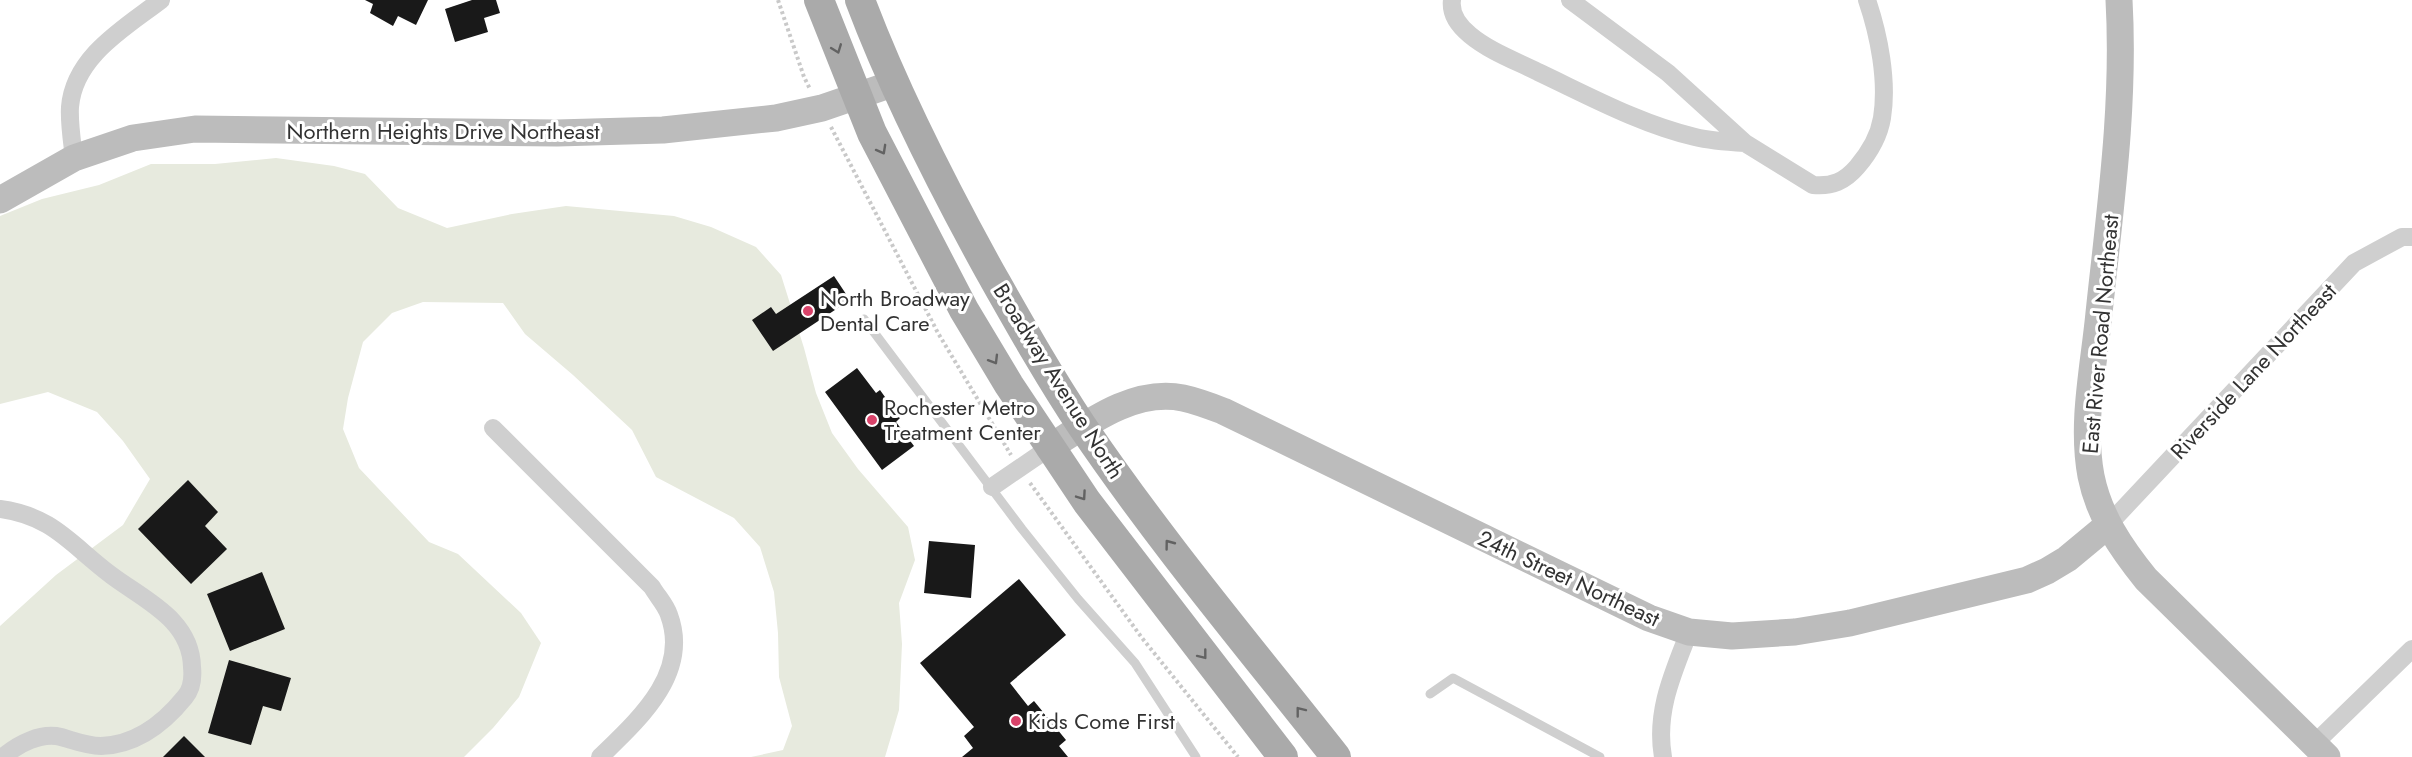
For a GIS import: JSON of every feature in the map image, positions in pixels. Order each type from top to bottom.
[{"type":"main road","name":"Broadway Avenue North","points":[[819,0],[872,133],[964,310],[1049,448],[1130,560],[1283,757]]},
{"type":"main road","name":"Broadway Avenue North","points":[[860,0],[895,83],[965,227],[1025,334],[1082,426],[1178,556],[1336,757]]},
{"type":"street","points":[[74,158],[70,105],[86,62],[161,0]]},
{"type":"street","points":[[1452,0],[1454,17],[1466,32],[1512,59],[1658,126],[1694,137],[1745,143]]},
{"type":"street","points":[[1570,0],[1668,73],[1745,143],[1813,185],[1826,186],[1841,182],[1865,158],[1876,139],[1882,119],[1882,71],[1867,0]]},
{"type":"street","name":"East River Road Northeast","points":[[2119,0],[2121,75],[2117,149],[2087,431],[2092,478],[2108,525],[2146,579],[2320,750]]},
{"type":"street","name":"Northern Heights Drive Northeast","points":[[0,200],[74,158],[133,138],[195,129],[546,133],[663,130],[776,118],[857,98],[895,83]]},
{"type":"street","name":"Riverside Lane Northeast","points":[[2108,525],[2354,263],[2402,237],[2412,237]]},
{"type":"street","name":"24th Street Northeast","points":[[1049,448],[1082,426],[1135,400],[1162,396],[1182,397],[1234,416],[1648,618],[1689,632],[1732,636],[1795,632],[1850,623],[1998,588],[2047,571],[2087,545],[2108,525]]},
{"type":"street","points":[[493,428],[652,587],[669,614],[675,640],[661,689],[641,717],[600,757]]},
{"type":"street","points":[[992,487],[1049,448]]},
{"type":"street","points":[[0,508],[22,512],[48,523],[112,576],[169,616],[182,633],[192,655],[193,677],[187,695],[169,715],[144,735],[125,743],[100,746],[59,737],[40,738],[22,743],[3,757]]},
{"type":"street","points":[[1663,757],[1660,727],[1663,709],[1689,632]]},
{"type":"street","points":[[2320,750],[2412,649]]},
{"type":"lane","points":[[864,319],[1078,599],[1135,663],[1196,757]]},
{"type":"lane","points":[[1430,694],[1453,678],[1600,757]]},
{"type":"path","points":[[778,0],[804,77]]},
{"type":"path","points":[[833,132],[938,333],[1019,468],[1142,638],[1238,757]]},
{"type":"shaded area","points":[[276,158],[334,166],[365,174],[398,208],[447,228],[512,214],[566,206],[674,216],[711,227],[756,247],[781,275],[816,393],[832,433],[858,469],[908,527],[915,560],[899,603],[902,644],[899,710],[885,757],[751,757],[783,750],[792,726],[779,677],[774,592],[760,547],[734,518],[656,477],[632,430],[525,334],[503,303],[423,302],[392,313],[363,342],[348,398],[343,429],[359,468],[429,542],[458,554],[521,613],[541,643],[519,697],[493,728],[464,757],[0,757],[0,626],[56,575],[123,525],[150,479],[123,441],[97,412],[48,392],[0,404],[0,216],[42,199],[99,185],[151,164],[215,164]]},
{"type":"building","points":[[365,0],[428,0],[416,25],[398,16],[393,26],[370,13],[373,4]]},
{"type":"building","points":[[472,0],[496,0],[500,13],[484,18],[488,32],[455,42],[445,9]]},
{"type":"building","name":"North Broadway Dental Care","points":[[834,276],[850,300],[773,351],[752,320],[771,307],[776,314]]},
{"type":"building","name":"Rochester Metro Treatment Center","points":[[857,368],[876,393],[880,390],[900,418],[896,422],[914,446],[882,470],[825,392]]},
{"type":"building","points":[[188,480],[218,512],[205,526],[227,549],[191,584],[138,529]]},
{"type":"building","points":[[929,541],[975,545],[971,598],[924,593]]},
{"type":"building","points":[[262,572],[285,629],[230,651],[207,594]]},
{"type":"building","points":[[1019,579],[1066,635],[1010,683],[1028,706],[1034,701],[1066,740],[1059,746],[1068,757],[962,757],[973,748],[964,736],[974,727],[920,663]]},
{"type":"building","points":[[229,660],[291,678],[281,711],[263,706],[251,745],[208,733]]},
{"type":"building","points":[[184,736],[205,757],[163,757]]},
{"type":"place","name":"North Broadway Dental Care","points":[[808,311]]},
{"type":"place","name":"Rochester Metro Treatment Center","points":[[872,420]]},
{"type":"place","name":"Kids Come First","points":[[1016,721]]}]
